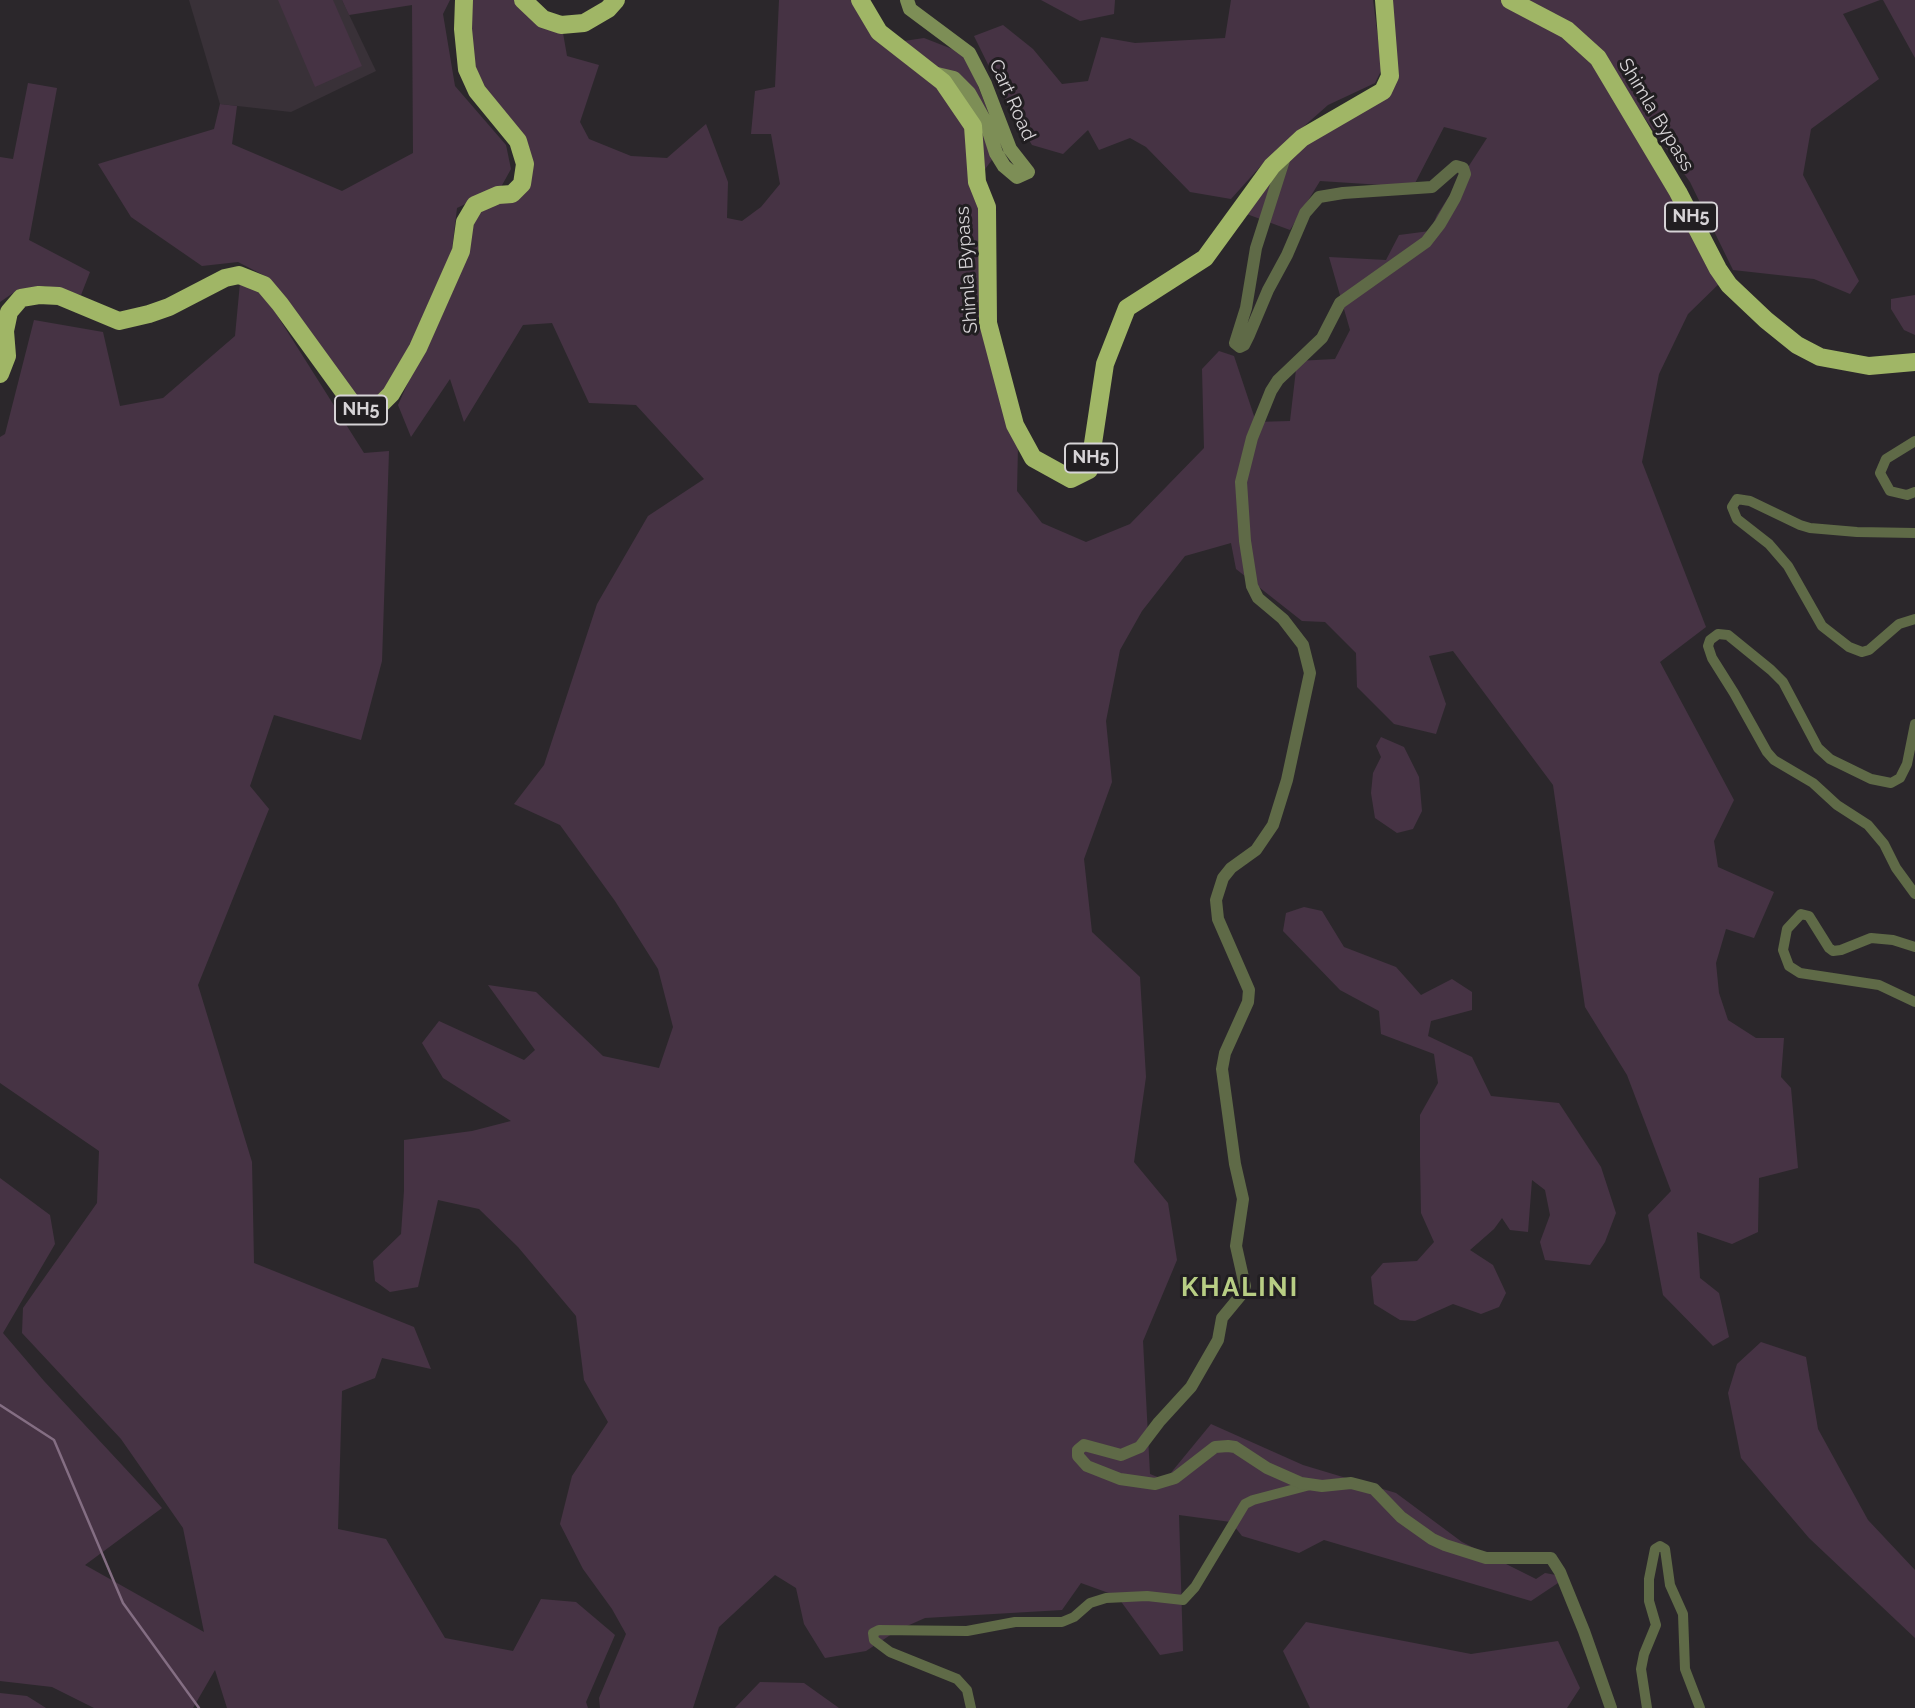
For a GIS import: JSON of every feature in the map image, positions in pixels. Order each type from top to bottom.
[{"type":"highway","name":"NH5","points":[[0,374],[6,356],[5,331],[9,312],[21,298],[59,296],[119,321],[159,311],[225,278],[239,275],[264,285],[354,406],[360,410],[375,410],[391,394],[418,348],[461,251],[465,222],[475,205],[498,195],[512,194],[522,184],[525,163],[518,141],[477,91],[467,69],[463,29],[464,0]]},
{"type":"highway","points":[[523,0],[543,19],[561,25],[584,23],[608,9],[616,0]]},
{"type":"highway","name":"Shimla Bypass","points":[[860,0],[879,32],[943,82],[973,126],[977,182],[987,207],[988,323],[1015,425],[1033,458],[1071,480],[1089,470],[1105,364],[1127,307],[1205,258],[1272,166],[1303,138],[1383,91],[1390,76],[1384,0]]},
{"type":"highway","name":"Shimla Bypass","points":[[1510,0],[1567,30],[1598,58],[1678,192],[1718,269],[1729,285],[1766,320],[1797,345],[1820,357],[1869,366],[1915,362]]},
{"type":"main road","name":"Cart Road","points":[[907,0],[910,9],[969,53],[985,84],[1010,149],[1028,172],[1017,177],[1004,166],[996,153],[987,125],[969,93],[954,78],[932,72]]},
{"type":"street","points":[[1286,153],[1256,248],[1246,308],[1235,342],[1240,347],[1249,335],[1305,213],[1319,197],[1429,188],[1456,166],[1463,168],[1465,174],[1450,206],[1426,242],[1340,303],[1322,338],[1278,380],[1252,438],[1241,482],[1245,541],[1252,586],[1258,598],[1283,619],[1303,646],[1310,673],[1287,780],[1273,825],[1256,850],[1231,867],[1219,887],[1216,900],[1218,919],[1249,990],[1248,1002],[1225,1053],[1222,1069],[1243,1199],[1236,1246],[1245,1286],[1222,1318],[1218,1340],[1191,1387],[1140,1447],[1115,1455],[1083,1445],[1078,1453],[1083,1464],[1093,1469],[1132,1482],[1156,1484],[1175,1478],[1215,1447],[1228,1446],[1290,1479],[1310,1485]]},
{"type":"street","points":[[1915,441],[1886,459],[1880,473],[1890,491],[1898,494],[1915,492]]},
{"type":"street","points":[[1915,533],[1810,528],[1750,501],[1737,499],[1732,504],[1737,519],[1769,544],[1792,571],[1822,626],[1849,647],[1862,652],[1869,650],[1899,624],[1915,619]]},
{"type":"street","points":[[1915,724],[1907,764],[1900,778],[1891,783],[1871,779],[1830,759],[1818,748],[1783,682],[1770,670],[1728,635],[1718,634],[1710,640],[1708,646],[1712,658],[1767,752],[1774,760],[1813,783],[1837,804],[1868,825],[1884,844],[1896,868],[1915,894]]},
{"type":"street","points":[[1915,947],[1893,940],[1871,938],[1833,951],[1810,916],[1801,914],[1787,929],[1783,950],[1788,966],[1800,974],[1879,985],[1915,1002]]},
{"type":"street","points":[[971,1708],[967,1690],[957,1679],[890,1652],[874,1640],[873,1633],[879,1630],[961,1631],[1015,1622],[1062,1622],[1074,1617],[1090,1602],[1106,1598],[1147,1596],[1183,1601],[1195,1587],[1245,1504],[1310,1485],[1351,1483],[1374,1489],[1401,1517],[1432,1539],[1480,1557],[1553,1560],[1584,1631],[1611,1708]]},
{"type":"street","points":[[1647,1708],[1641,1669],[1656,1625],[1651,1610],[1649,1579],[1653,1555],[1656,1547],[1660,1546],[1665,1549],[1670,1586],[1683,1614],[1685,1669],[1700,1708]]},
{"type":"shaded area","points":[[189,0],[342,0],[376,71],[291,112],[220,104]]},
{"type":"shaded area","points":[[278,0],[333,0],[362,66],[315,87]]},
{"type":"shaded area","points":[[342,0],[450,0],[443,14],[455,86],[506,145],[511,169],[501,187],[457,208],[451,258],[417,333],[382,394],[369,402],[354,394],[269,278],[238,262],[202,266],[131,217],[98,164],[214,129],[220,104],[237,106],[232,144],[342,191],[413,153],[412,5],[349,15]]},
{"type":"shaded area","points":[[467,0],[518,0],[563,33],[567,56],[599,65],[580,122],[589,139],[631,156],[667,158],[706,124],[728,182],[727,218],[742,221],[761,207],[780,184],[771,134],[751,134],[755,91],[775,87],[779,0],[852,0],[884,44],[924,38],[965,54],[1002,146],[975,183],[985,207],[986,323],[1018,446],[1017,491],[1042,523],[1086,542],[1130,524],[1204,448],[1202,369],[1219,351],[1234,356],[1256,422],[1290,421],[1297,361],[1335,359],[1350,330],[1329,257],[1386,260],[1399,235],[1430,231],[1437,215],[1487,138],[1444,127],[1413,187],[1320,181],[1290,230],[1244,213],[1273,167],[1385,92],[1386,0],[1506,0],[1566,32],[1596,60],[1727,276],[1688,314],[1659,374],[1642,462],[1706,627],[1660,662],[1734,800],[1714,841],[1718,867],[1774,892],[1754,938],[1726,929],[1716,963],[1719,993],[1728,1020],[1756,1038],[1784,1038],[1781,1077],[1791,1088],[1798,1168],[1759,1178],[1758,1232],[1732,1244],[1697,1232],[1700,1278],[1719,1293],[1729,1337],[1713,1346],[1663,1295],[1648,1215],[1671,1191],[1627,1075],[1585,1007],[1553,785],[1453,651],[1429,656],[1446,704],[1436,734],[1394,724],[1357,687],[1356,653],[1325,622],[1302,621],[1236,569],[1231,543],[1185,556],[1142,611],[1120,650],[1106,721],[1112,782],[1084,859],[1092,932],[1140,977],[1146,1077],[1134,1162],[1168,1203],[1177,1260],[1143,1341],[1150,1474],[1165,1480],[1211,1424],[1303,1465],[1396,1493],[1462,1542],[1536,1579],[1545,1573],[1567,1577],[1531,1601],[1324,1540],[1299,1553],[1242,1536],[1231,1522],[1179,1515],[1183,1651],[1160,1655],[1117,1596],[1081,1583],[1062,1610],[925,1618],[898,1630],[866,1651],[825,1658],[804,1624],[796,1588],[775,1575],[719,1627],[693,1708],[600,1708],[599,1698],[626,1634],[612,1609],[583,1569],[560,1524],[572,1476],[608,1422],[584,1380],[576,1316],[518,1247],[479,1209],[438,1200],[418,1287],[390,1292],[375,1281],[373,1261],[401,1234],[404,1140],[472,1131],[511,1121],[443,1078],[422,1043],[439,1021],[524,1060],[535,1050],[488,985],[536,992],[603,1056],[659,1068],[673,1027],[658,969],[615,901],[560,825],[514,804],[544,765],[597,604],[648,516],[704,479],[636,405],[589,403],[552,323],[523,325],[464,422],[450,379],[411,437],[398,405],[466,253],[469,224],[478,207],[499,199],[528,163],[471,68]]},
{"type":"shaded area","points":[[1041,0],[1115,0],[1114,14],[1080,21]]},
{"type":"shaded area","points":[[1231,0],[1373,0],[1382,69],[1375,83],[1328,105],[1267,159],[1231,199],[1190,192],[1146,147],[1130,138],[1099,150],[1088,130],[1063,154],[1032,145],[1009,107],[974,36],[1003,25],[1033,49],[1062,84],[1088,81],[1101,37],[1135,43],[1225,38]]},
{"type":"shaded area","points":[[1517,0],[1880,0],[1843,14],[1879,79],[1811,129],[1803,175],[1859,281],[1850,294],[1814,279],[1733,270],[1690,182],[1600,55]]},
{"type":"shaded area","points":[[1883,0],[1915,0],[1915,58]]},
{"type":"shaded area","points":[[28,83],[57,88],[29,240],[90,272],[81,295],[45,286],[19,289],[0,302],[0,157],[13,159]]},
{"type":"shaded area","points":[[240,283],[263,293],[364,453],[389,451],[382,661],[361,740],[274,715],[250,786],[269,809],[198,985],[252,1162],[254,1263],[414,1327],[431,1369],[382,1358],[375,1378],[342,1391],[338,1529],[386,1539],[445,1638],[513,1651],[541,1599],[576,1602],[615,1635],[586,1702],[588,1708],[227,1708],[215,1670],[193,1708],[94,1708],[52,1687],[0,1681],[0,1178],[50,1215],[55,1244],[3,1333],[162,1508],[85,1565],[204,1632],[183,1528],[121,1439],[22,1333],[23,1308],[97,1203],[99,1151],[0,1083],[0,437],[5,434],[34,320],[103,332],[120,406],[163,398],[235,336]]},
{"type":"shaded area","points":[[1915,295],[1915,335],[1904,330],[1891,309],[1891,299]]},
{"type":"shaded area","points":[[1381,737],[1404,747],[1419,777],[1422,811],[1413,829],[1397,833],[1375,818],[1371,793],[1373,773],[1381,757],[1376,746]]},
{"type":"shaded area","points":[[1304,907],[1322,911],[1344,947],[1396,967],[1421,995],[1452,979],[1472,992],[1472,1010],[1431,1021],[1428,1036],[1472,1057],[1491,1096],[1559,1103],[1601,1167],[1616,1213],[1605,1242],[1590,1265],[1545,1260],[1540,1242],[1550,1215],[1545,1190],[1532,1180],[1528,1232],[1510,1230],[1502,1218],[1494,1229],[1470,1250],[1493,1265],[1506,1293],[1499,1307],[1481,1314],[1453,1304],[1415,1321],[1400,1320],[1374,1304],[1371,1277],[1383,1263],[1417,1261],[1434,1242],[1421,1213],[1420,1115],[1438,1083],[1434,1054],[1381,1034],[1379,1011],[1340,990],[1283,931],[1286,913]]},
{"type":"shaded area","points":[[1761,1342],[1806,1357],[1818,1429],[1868,1520],[1915,1570],[1915,1638],[1809,1538],[1741,1458],[1728,1393],[1737,1364]]},
{"type":"shaded area","points":[[1306,1622],[1471,1654],[1558,1641],[1580,1688],[1567,1708],[1310,1708],[1283,1651]]},
{"type":"shaded area","points":[[760,1682],[804,1683],[839,1708],[735,1708]]},
{"type":"shaded area","points":[[0,1693],[27,1696],[46,1708],[0,1708]]},
{"type":"waterway","points":[[0,1405],[54,1440],[123,1603],[199,1708]]},
{"type":"district","name":"KHALINI","points":[[1240,1288]]}]
